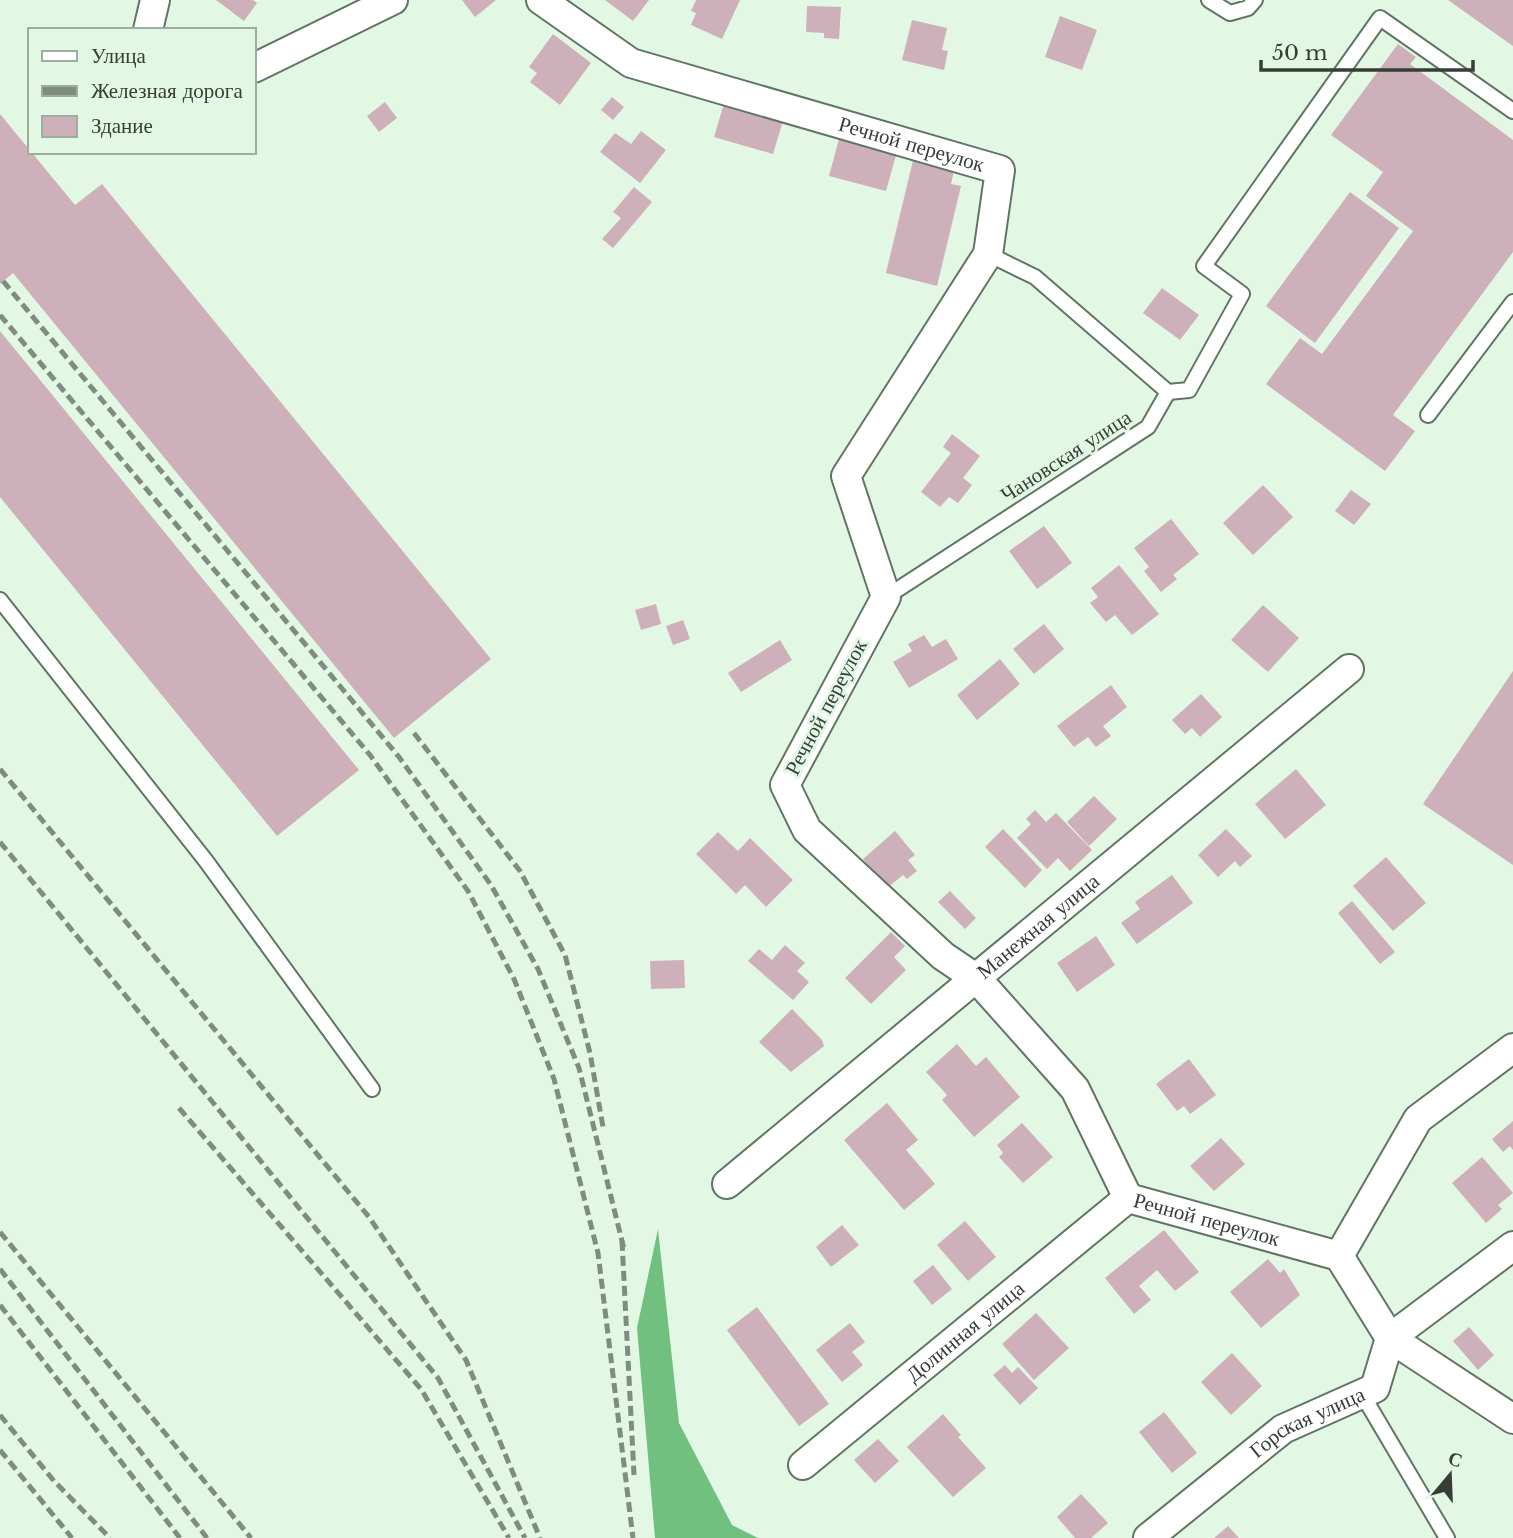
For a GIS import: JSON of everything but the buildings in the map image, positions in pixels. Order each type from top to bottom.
[{"type":"street","points":[[148,28],[155,0]]},
{"type":"street","points":[[256,67],[393,0]]},
{"type":"street","name":"Речной переулок","points":[[541,0],[631,63],[1000,170],[988,254],[846,476],[886,597],[785,785],[807,830],[943,956],[977,979],[1075,1089],[1128,1198],[1339,1256]]},
{"type":"street","name":"Манежная улица","points":[[727,1184],[1349,668]]},
{"type":"street","points":[[1513,1048],[1418,1119],[1339,1256],[1390,1338],[1513,1419]]},
{"type":"street","name":"Долинная улица","points":[[803,1465],[1128,1198]]},
{"type":"street","points":[[1390,1338],[1513,1246]]},
{"type":"street","name":"Горская улица","points":[[1148,1538],[1283,1429],[1375,1388],[1390,1338]]},
{"type":"lane","points":[[1209,0],[1230,13],[1248,8],[1255,0]]},
{"type":"lane","points":[[988,254],[1035,277],[1168,392],[1189,390],[1242,294],[1204,266],[1380,18],[1513,111]]},
{"type":"lane","points":[[1428,415],[1513,302]]},
{"type":"lane","name":"Чановская улица","points":[[886,597],[1148,427],[1168,392]]},
{"type":"lane","points":[[0,600],[206,861],[372,1089]]},
{"type":"lane","points":[[1362,1394],[1447,1538]]},
{"type":"green space","points":[[658,1229],[679,1423],[732,1525],[758,1538],[655,1538],[637,1328]]},
{"type":"railway","points":[[3,281],[399,757],[491,885],[538,969],[579,1068],[624,1249]]},
{"type":"railway","points":[[0,315],[370,755],[468,891],[514,979],[554,1079],[598,1253],[633,1538]]},
{"type":"railway","points":[[414,733],[520,871],[565,955],[590,1053],[603,1127]]},
{"type":"railway","points":[[0,769],[369,1217],[466,1360],[540,1538]]},
{"type":"railway","points":[[0,842],[438,1378],[525,1538]]},
{"type":"railway","points":[[179,1108],[421,1389],[509,1538]]},
{"type":"railway","points":[[0,1232],[251,1538]]},
{"type":"railway","points":[[622,1241],[634,1475]]},
{"type":"railway","points":[[0,1269],[207,1538]]},
{"type":"railway","points":[[0,1305],[180,1538]]},
{"type":"railway","points":[[0,1415],[54,1481],[110,1538]]},
{"type":"railway","points":[[0,1450],[72,1538]]}]
